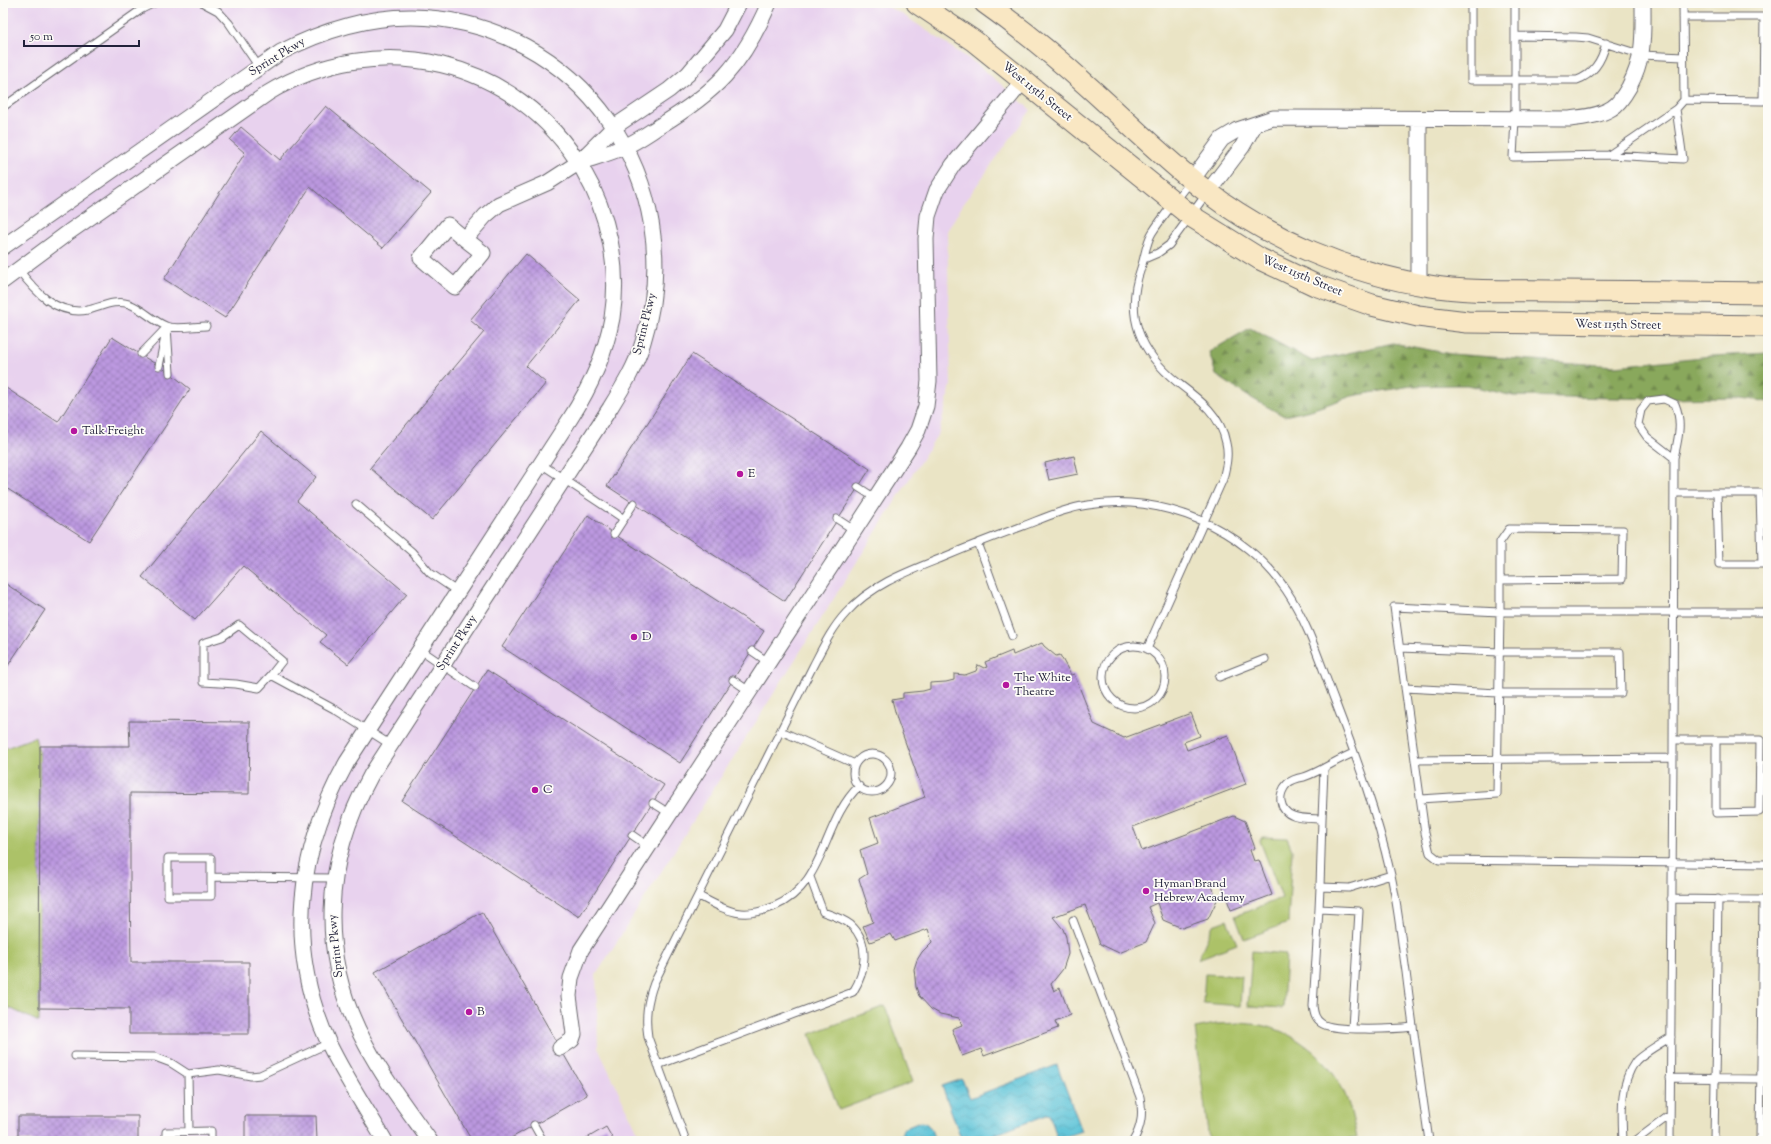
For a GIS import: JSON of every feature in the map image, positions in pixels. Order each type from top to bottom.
[{"type":"street","points":[[465,239],[485,216],[499,204],[548,183],[578,163],[614,127],[669,90],[688,74],[725,30],[739,3]]},
{"type":"street","points":[[578,163],[626,147],[686,111],[716,86],[732,70],[745,51],[757,30],[769,3]]},
{"type":"street","name":"West 115th Street","points":[[917,3],[974,41],[1183,209],[1260,259],[1315,285],[1372,305],[1418,316],[1467,322],[1768,326]]},
{"type":"street","points":[[985,3],[1040,45],[1200,186],[1266,229],[1301,247],[1341,264],[1385,277],[1432,287],[1480,290],[1768,293]]},
{"type":"street","points":[[1200,186],[1222,139],[1237,130],[1273,118],[1570,119],[1594,115],[1612,108],[1625,94],[1636,73],[1642,55],[1644,3]]},
{"type":"street","name":"Sprint Pkwy","points":[[3,247],[281,52],[302,41],[344,26],[365,21],[410,17],[454,22],[475,27],[514,41],[549,61],[583,89],[599,106],[626,147],[642,184],[652,223],[655,247],[654,294],[643,342],[624,386],[371,775],[351,816],[341,846],[334,878],[332,915],[334,942],[341,985],[349,1008],[357,1028],[374,1060],[430,1141]]},
{"type":"street","points":[[3,281],[288,81],[309,73],[354,60],[380,58],[428,61],[454,67],[494,84],[533,110],[565,142],[596,194],[608,231],[614,272],[612,317],[602,356],[593,379],[584,398],[347,762],[326,803],[312,842],[304,878],[302,916],[305,959],[313,998],[329,1043],[385,1141]]},
{"type":"street","points":[[560,1048],[572,1040],[574,1034],[569,996],[571,978],[581,950],[918,430],[926,406],[929,381],[926,239],[928,216],[937,190],[953,164],[1024,80]]},
{"type":"street","points":[[1419,118],[1419,284]]},
{"type":"street","points":[[1200,186],[1242,147],[1255,124]]},
{"type":"lane","points":[[3,107],[142,9],[154,3]]},
{"type":"lane","points":[[203,3],[218,11],[229,23],[259,67]]},
{"type":"lane","points":[[1471,3],[1471,80],[1578,80],[1588,76],[1597,66],[1604,53],[1606,43]]},
{"type":"lane","points":[[1515,3],[1515,119],[1513,157],[1609,155],[1683,159],[1676,109]]},
{"type":"lane","points":[[1609,155],[1676,109],[1684,100],[1683,3]]},
{"type":"lane","points":[[1683,17],[1764,17],[1764,101],[1684,100]]},
{"type":"lane","points":[[1515,36],[1576,37],[1606,43],[1642,55],[1683,57]]},
{"type":"lane","points":[[1144,259],[1169,246],[1183,209],[1200,186]]},
{"type":"lane","points":[[1147,649],[1223,479],[1227,461],[1226,443],[1220,424],[1211,410],[1161,368],[1149,354],[1139,336],[1134,318],[1134,298],[1138,277],[1147,243],[1152,233],[1183,209],[1200,186]]},
{"type":"lane","points":[[18,270],[44,299],[57,307],[71,310],[87,310],[115,303],[129,304],[167,327],[206,326]]},
{"type":"lane","points":[[141,354],[167,327]]},
{"type":"lane","points":[[159,366],[167,327]]},
{"type":"lane","points":[[167,327],[170,373]]},
{"type":"lane","points":[[1670,1141],[1671,899],[1674,740],[1674,458],[1680,431],[1680,415],[1675,404],[1664,399],[1648,401],[1641,410],[1638,424],[1647,436],[1674,458]]},
{"type":"lane","points":[[541,464],[624,518]]},
{"type":"lane","points":[[858,487],[875,498]]},
{"type":"lane","points":[[1674,494],[1717,493],[1760,493],[1762,564],[1719,564],[1717,493]]},
{"type":"lane","points":[[686,1141],[648,1037],[645,1021],[647,1003],[654,983],[829,636],[848,611],[865,595],[885,582],[906,572],[978,543],[1071,509],[1095,504],[1123,502],[1173,510],[1219,529],[1247,548],[1285,587],[1304,623],[1371,801],[1391,875],[1429,1141]]},
{"type":"lane","points":[[614,534],[634,503]]},
{"type":"lane","points":[[356,504],[412,552],[430,573],[458,592]]},
{"type":"lane","points":[[837,519],[854,530]]},
{"type":"lane","points":[[1421,799],[1497,794],[1500,652],[1500,580],[1500,542],[1509,529],[1623,530],[1622,578],[1500,580]]},
{"type":"lane","points":[[978,543],[1012,636]]},
{"type":"lane","points":[[1768,612],[1500,612],[1394,607],[1425,833],[1430,853],[1439,860],[1768,864]]},
{"type":"lane","points":[[239,625],[282,660],[271,675],[259,688],[236,684],[203,682],[203,643],[222,637],[239,625]]},
{"type":"lane","points":[[1136,646],[1147,649],[1158,658],[1165,671],[1165,681],[1162,690],[1157,698],[1145,706],[1130,708],[1121,705],[1112,699],[1106,690],[1103,680],[1104,669],[1116,652],[1126,647],[1136,646]]},
{"type":"lane","points":[[1400,648],[1500,652],[1620,652],[1621,693],[1498,693],[1405,688]]},
{"type":"lane","points":[[421,650],[476,687]]},
{"type":"lane","points":[[752,651],[768,662]]},
{"type":"lane","points":[[1219,677],[1265,659]]},
{"type":"lane","points":[[271,675],[334,709],[391,745]]},
{"type":"lane","points":[[733,680],[749,691]]},
{"type":"lane","points":[[781,731],[855,764]]},
{"type":"lane","points":[[1674,740],[1716,740],[1760,740],[1759,812],[1716,813],[1716,740]]},
{"type":"lane","points":[[1322,819],[1294,817],[1284,809],[1281,797],[1286,784],[1292,780],[1324,769],[1340,759],[1354,753]]},
{"type":"lane","points":[[873,754],[884,759],[890,770],[888,782],[879,790],[867,791],[859,786],[854,780],[853,773],[855,764],[861,757],[873,754]]},
{"type":"lane","points":[[1415,760],[1673,758]]},
{"type":"lane","points":[[1324,769],[1319,909],[1313,1006],[1314,1015],[1320,1023],[1328,1026],[1388,1030],[1413,1027]]},
{"type":"lane","points":[[699,896],[724,909],[737,913],[752,913],[766,910],[792,897],[802,888],[810,877],[844,804],[859,786]]},
{"type":"lane","points":[[653,803],[669,813]]},
{"type":"lane","points":[[632,835],[648,846]]},
{"type":"lane","points":[[168,858],[212,858],[211,877],[211,896],[168,896],[168,858]]},
{"type":"lane","points":[[1320,887],[1349,888],[1391,875]]},
{"type":"lane","points":[[211,877],[334,878]]},
{"type":"lane","points":[[658,1065],[853,992],[861,980],[864,964],[864,950],[859,936],[851,925],[823,912],[810,877]]},
{"type":"lane","points":[[1671,899],[1763,900],[1760,1141]]},
{"type":"lane","points":[[1714,1141],[1718,899]]},
{"type":"lane","points":[[1319,909],[1359,911],[1352,1028]]},
{"type":"lane","points":[[1073,920],[1140,1097],[1142,1123],[1133,1141]]},
{"type":"lane","points":[[1623,1141],[1622,1110],[1624,1086],[1635,1061],[1671,1037]]},
{"type":"lane","points":[[75,1056],[155,1057],[171,1063],[188,1074],[219,1070],[251,1076],[260,1075],[329,1043]]},
{"type":"lane","points":[[188,1074],[189,1131]]},
{"type":"lane","points":[[1670,1078],[1760,1079]]},
{"type":"lane","points":[[1635,1141],[1670,1115]]},
{"type":"lane","points":[[534,1125],[543,1141]]},
{"type":"lane","points":[[166,1141],[166,1132],[189,1131],[211,1131],[211,1141]]},
{"type":"shaded area","points":[[3,3],[881,3],[902,14],[978,65],[1031,110],[964,203],[947,231],[951,385],[939,432],[596,975],[598,1048],[642,1141],[3,1141]]},
{"type":"green space","points":[[1250,328],[1312,361],[1393,343],[1451,354],[1615,366],[1711,356],[1768,353],[1768,402],[1742,398],[1665,399],[1513,396],[1467,385],[1411,386],[1352,396],[1311,410],[1284,416],[1246,395],[1216,375],[1209,352]]},
{"type":"green space","points":[[35,737],[40,756],[39,1022],[3,1005],[3,749]]},
{"type":"green space","points":[[1262,837],[1287,838],[1292,850],[1288,923],[1244,939],[1235,916],[1282,898],[1260,841]]},
{"type":"green space","points":[[1227,920],[1237,944],[1198,959],[1213,925]]},
{"type":"green space","points":[[1252,951],[1286,954],[1283,1008],[1248,1006]]},
{"type":"green space","points":[[1205,974],[1242,976],[1240,1006],[1203,1003]]},
{"type":"green space","points":[[885,1006],[913,1082],[839,1110],[810,1034]]},
{"type":"green space","points":[[1240,1023],[1261,1025],[1286,1033],[1318,1056],[1335,1077],[1345,1094],[1357,1138],[1339,1141],[1209,1141],[1195,1028],[1216,1024]]},
{"type":"water","points":[[1057,1065],[1082,1131],[1058,1139],[1049,1114],[978,1141],[962,1141],[942,1086],[962,1079],[970,1098]]},
{"type":"water","points":[[920,1122],[924,1122],[929,1126],[935,1141],[903,1141],[901,1135],[903,1129]]},
{"type":"building","points":[[326,106],[431,193],[383,248],[310,187],[225,318],[164,279],[245,153],[230,140],[241,127],[280,160]]},
{"type":"building","points":[[526,254],[580,300],[526,366],[546,383],[432,520],[370,468],[484,332],[470,320]]},
{"type":"building","points":[[112,337],[170,373],[190,389],[89,541],[3,486],[3,386],[58,422]]},
{"type":"building","name":"E","points":[[692,354],[870,469],[785,601],[607,486]]},
{"type":"building","points":[[261,431],[316,477],[297,501],[407,594],[348,664],[320,642],[326,635],[243,566],[195,620],[142,577]]},
{"type":"building","points":[[1074,456],[1078,474],[1049,480],[1045,463]]},
{"type":"building","name":"D","points":[[588,515],[614,534],[764,631],[680,763],[502,647]]},
{"type":"building","points":[[3,582],[45,610],[3,673]]},
{"type":"building","points":[[1042,643],[1056,656],[1060,655],[1071,675],[1074,674],[1094,724],[1124,738],[1191,713],[1200,736],[1184,742],[1187,750],[1228,735],[1246,784],[1133,827],[1142,851],[1234,816],[1245,821],[1255,848],[1250,850],[1254,861],[1259,860],[1272,895],[1231,910],[1220,880],[1211,883],[1217,900],[1208,919],[1182,928],[1163,920],[1157,903],[1148,907],[1155,923],[1146,942],[1119,953],[1100,944],[1085,905],[1053,917],[1063,929],[1066,937],[1068,954],[1063,969],[1051,984],[1054,991],[1060,988],[1070,1015],[1055,1021],[1058,1028],[984,1056],[981,1049],[962,1056],[952,1029],[962,1025],[959,1018],[940,1014],[931,1009],[919,996],[916,987],[914,969],[917,960],[922,952],[932,942],[928,929],[895,941],[891,934],[870,942],[863,926],[873,922],[859,879],[867,874],[860,850],[878,843],[870,818],[925,797],[897,719],[892,700],[903,698],[903,693],[930,689],[930,683],[954,680],[954,674],[965,675],[976,671],[978,665],[984,668],[987,667],[985,662],[1012,651],[1013,655]]},
{"type":"building","name":"C","points":[[487,670],[664,785],[579,917],[402,801]]},
{"type":"building","points":[[129,721],[250,722],[249,794],[130,793],[131,962],[249,962],[249,1034],[129,1034],[129,1009],[39,1008],[40,746],[130,746]]},
{"type":"building","name":"B","points":[[482,912],[587,1095],[506,1141],[472,1141],[375,972]]},
{"type":"building","points":[[18,1116],[138,1116],[138,1141],[18,1141]]},
{"type":"building","points":[[245,1116],[316,1116],[317,1141],[245,1141]]},
{"type":"building","points":[[606,1127],[614,1141],[582,1141]]},
{"type":"place","name":"Talk Freight","points":[[74,431]]},
{"type":"place","name":"E","points":[[740,474]]},
{"type":"place","name":"D","points":[[634,637]]},
{"type":"place","name":"The White Theatre","points":[[1006,685]]},
{"type":"place","name":"C","points":[[535,790]]},
{"type":"place","name":"Hyman Brand Hebrew Academy","points":[[1146,891]]},
{"type":"place","name":"B","points":[[469,1012]]}]
